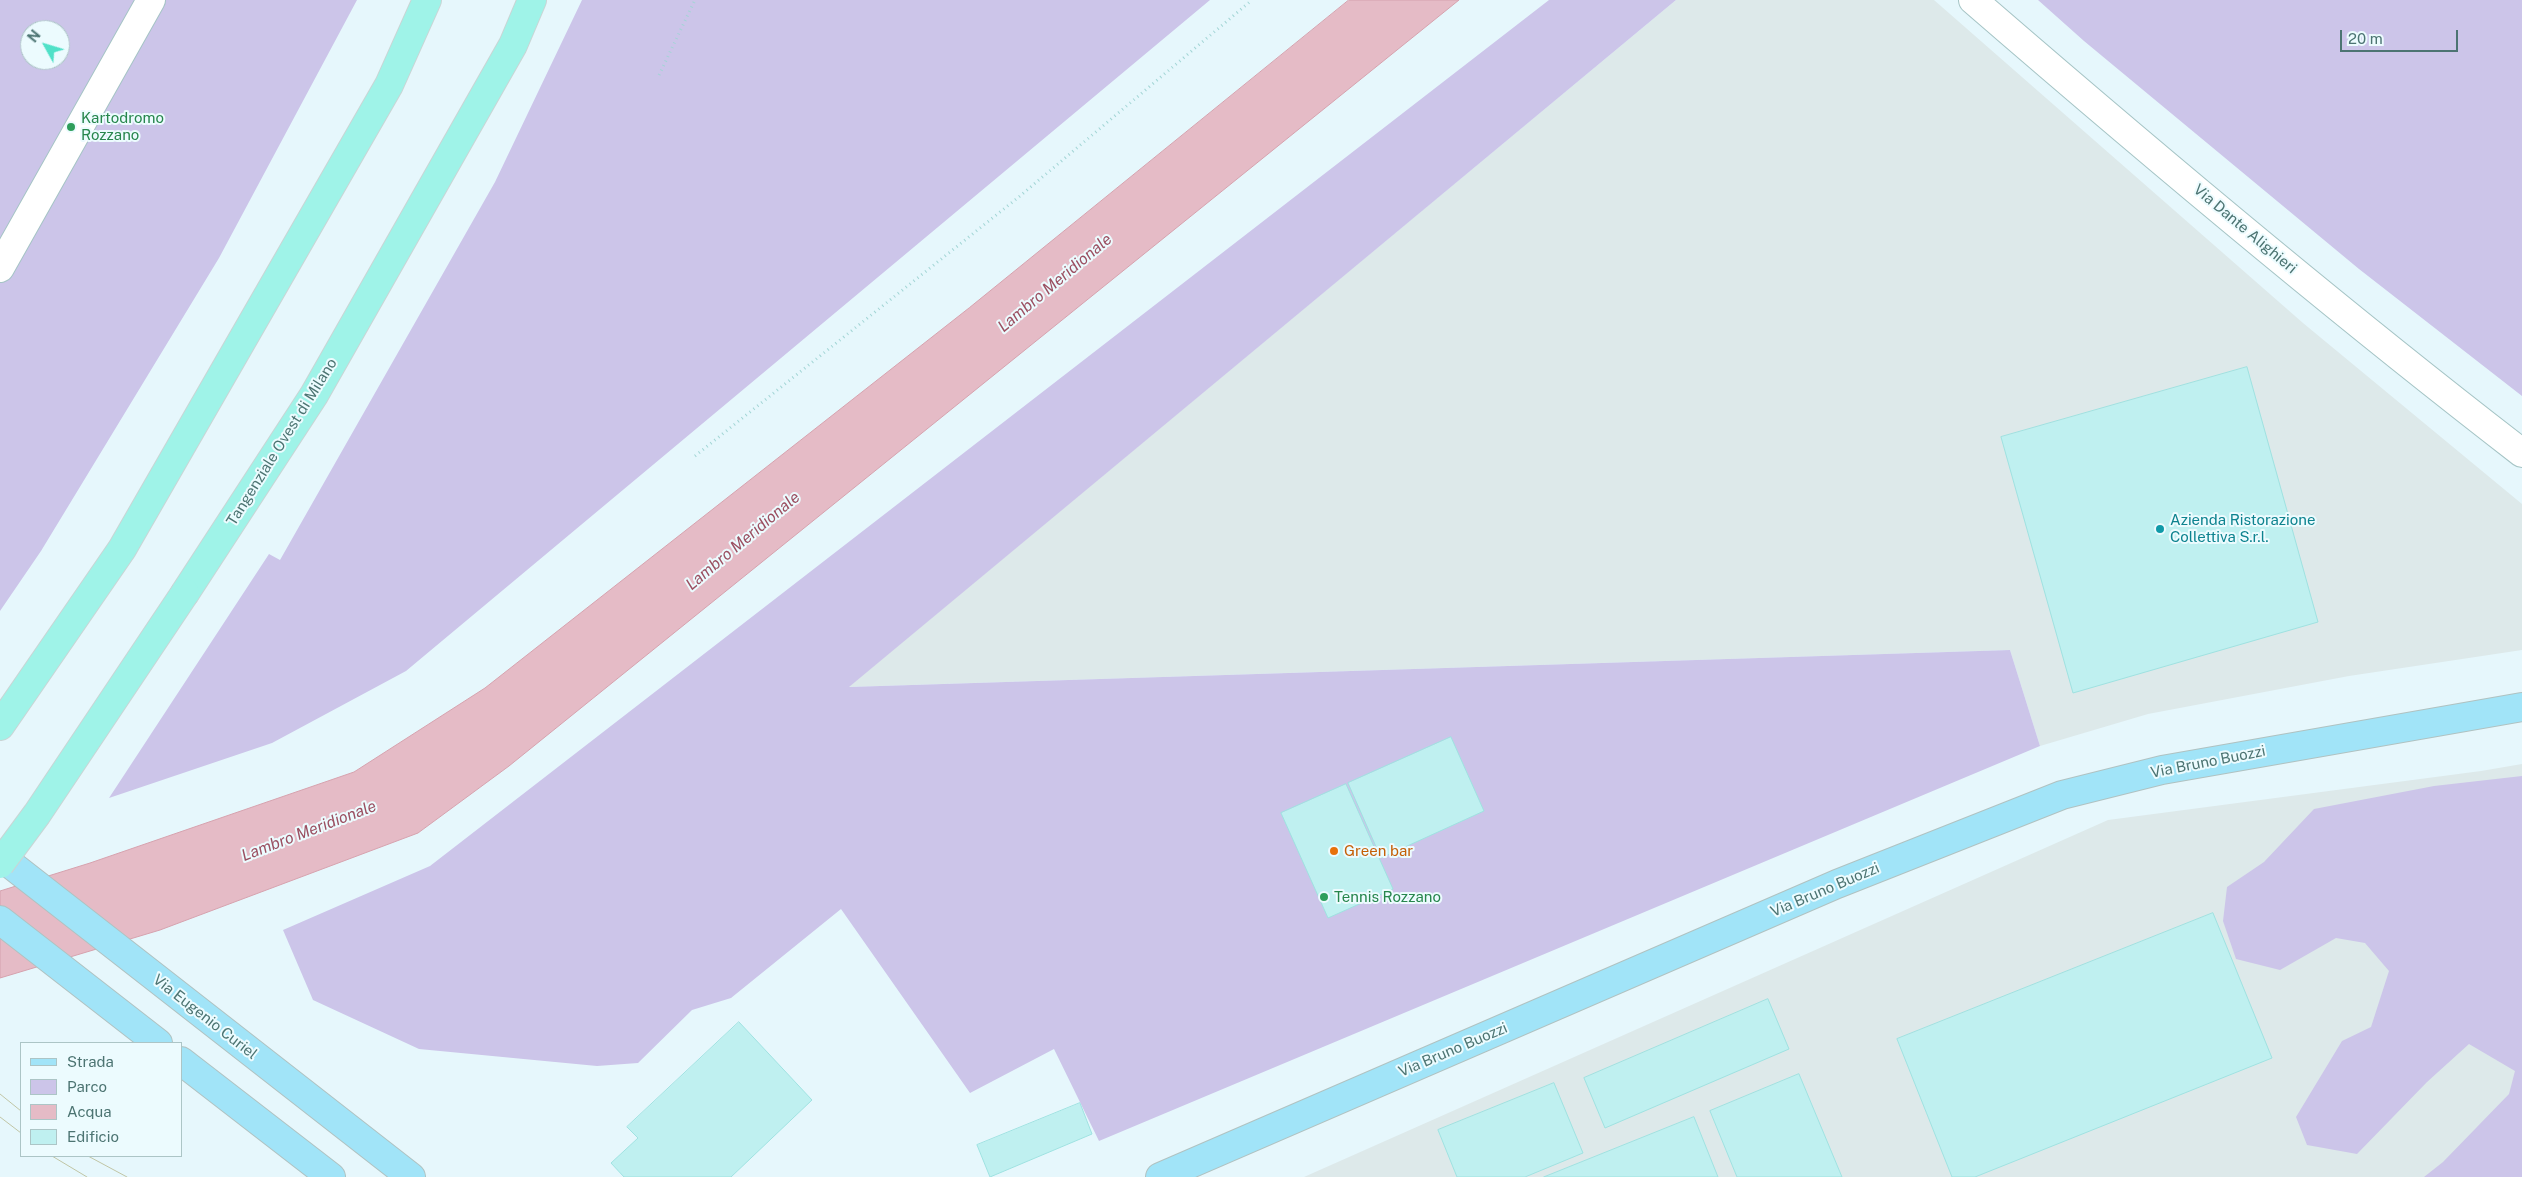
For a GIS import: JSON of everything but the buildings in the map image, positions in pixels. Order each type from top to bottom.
[{"type":"highway","points":[[0,726],[122,549],[389,85],[427,0]]},
{"type":"highway","name":"Tangenziale Ovest di Milano","points":[[0,864],[37,814],[314,395],[514,45],[532,0]]},
{"type":"main road","name":"Via Bruno Buozzi","points":[[1160,1177],[1837,884],[2062,795],[2162,770],[2522,707]]},
{"type":"main road","name":"Via Eugenio Curiel","points":[[0,856],[411,1177]]},
{"type":"main road","points":[[0,920],[157,1042]]},
{"type":"main road","points":[[184,1064],[331,1177]]},
{"type":"street","points":[[0,268],[151,0]]},
{"type":"street","name":"Via Dante Alighieri","points":[[1973,0],[2086,98],[2419,373],[2522,453]]},
{"type":"path","points":[[659,75],[694,0]]},
{"type":"path","points":[[695,456],[1020,196],[1252,0]]},
{"type":"shaded area","points":[[1676,0],[1934,0],[2303,323],[2522,504],[2522,650],[2349,676],[2148,714],[2040,746],[2010,650],[848,687]]},
{"type":"shaded area","points":[[2522,764],[2522,1177],[1304,1177],[2108,820]]},
{"type":"green space","points":[[0,0],[357,0],[219,258],[41,551],[0,611]]},
{"type":"green space","points":[[582,0],[1210,0],[406,671],[272,743],[109,798],[269,554],[280,560],[495,182]]},
{"type":"green space","points":[[1549,0],[1676,0],[849,687],[2010,650],[2040,746],[1099,1141],[1054,1049],[970,1093],[841,909],[731,998],[692,1010],[638,1063],[597,1066],[419,1049],[313,1000],[283,930],[430,866]]},
{"type":"green space","points":[[2038,0],[2522,0],[2522,396],[2359,269],[2084,41]]},
{"type":"green space","points":[[2522,776],[2522,1177],[2424,1177],[2443,1162],[2509,1094],[2515,1071],[2469,1044],[2427,1082],[2357,1154],[2307,1145],[2296,1117],[2342,1041],[2371,1027],[2389,971],[2365,943],[2336,938],[2280,970],[2236,959],[2223,921],[2227,887],[2264,862],[2314,809],[2434,786]]},
{"type":"water","name":"Lambro Meridionale","points":[[1349,0],[1459,0],[509,766],[418,833],[160,930],[0,978],[0,891],[90,863],[354,772],[485,688],[969,308]]},
{"type":"tram line","points":[[0,1094],[20,1110]]},
{"type":"tram line","points":[[0,1117],[20,1132]]},
{"type":"tram line","points":[[54,1157],[87,1177]]},
{"type":"tram line","points":[[90,1157],[127,1177]]},
{"type":"place","name":"Kartodromo Rozzano","points":[[71,127]]},
{"type":"place","name":"Azienda Ristorazione Collettiva S.r.l.","points":[[2160,529]]},
{"type":"place","name":"Green bar","points":[[1334,851]]},
{"type":"place","name":"Tennis Rozzano","points":[[1324,897]]}]
